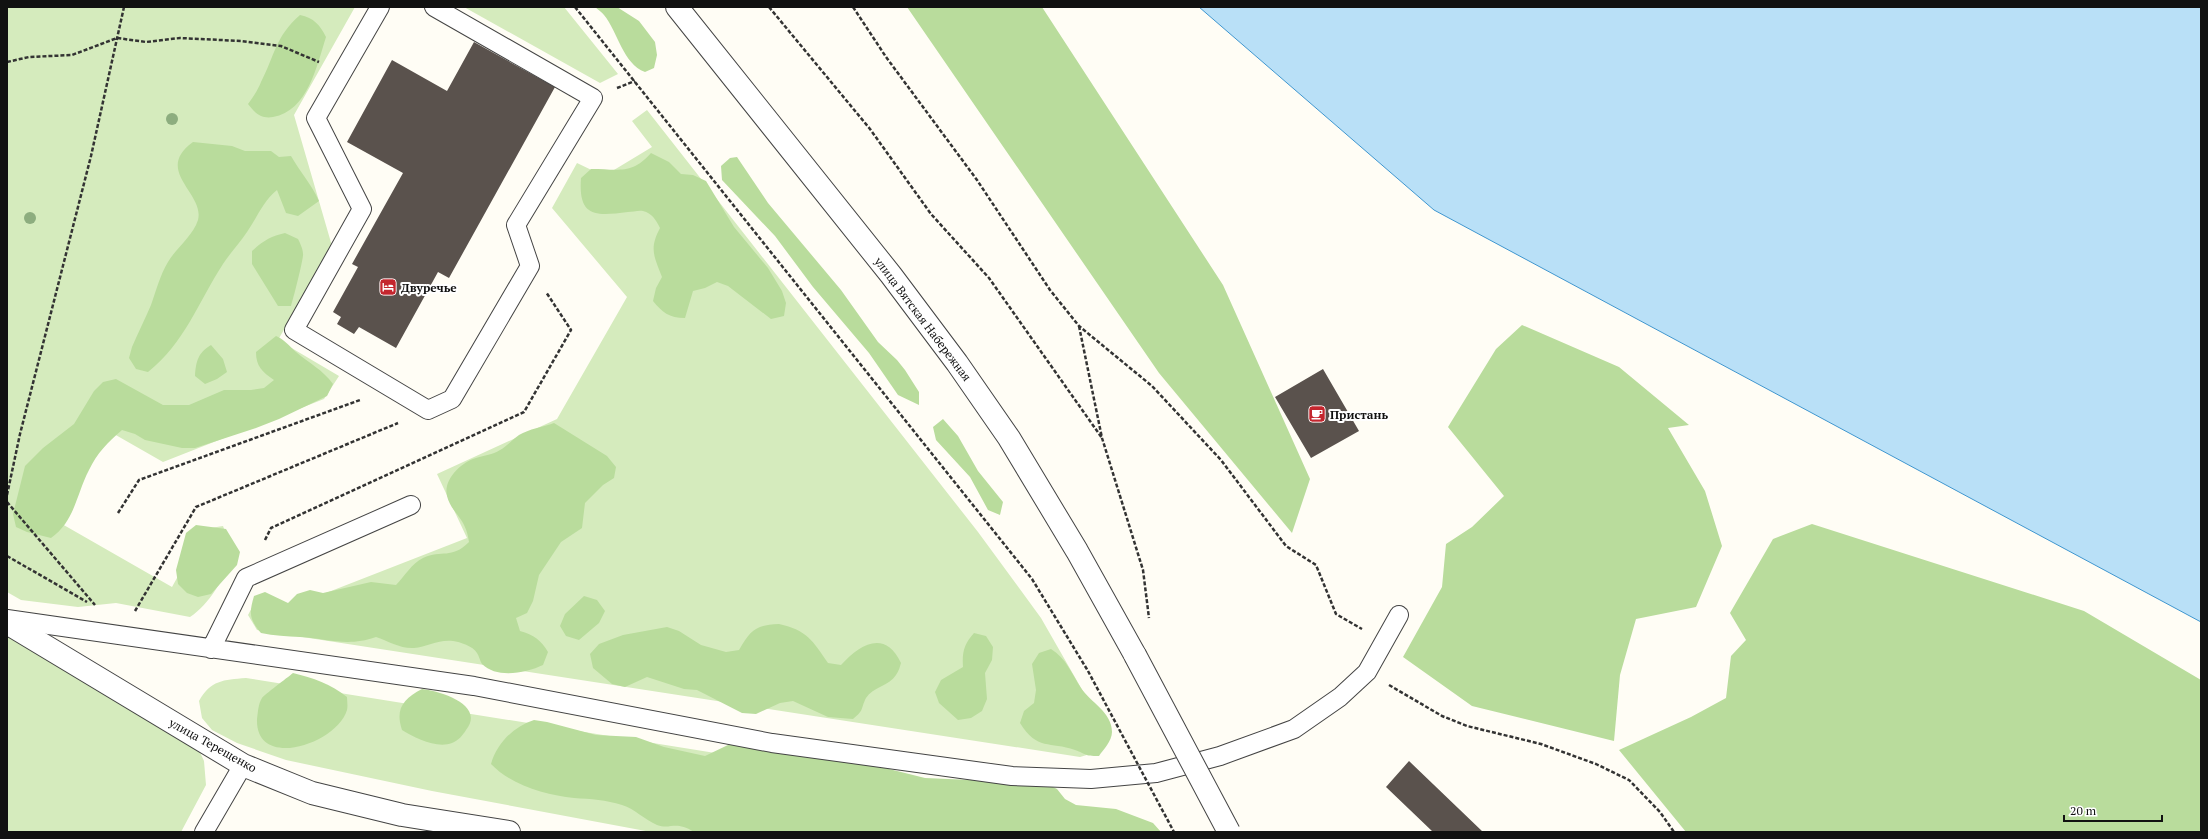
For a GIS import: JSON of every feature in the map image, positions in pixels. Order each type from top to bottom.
[{"type":"street","name":"улица Вятская Набережная","points":[[677,7],[891,275],[957,363],[1009,438],[1077,551],[1135,655],[1229,832]]},
{"type":"street","name":"улица Терещенко","points":[[7,623],[243,766],[312,793],[402,815],[509,832]]},
{"type":"lane","points":[[380,7],[316,118],[362,209],[294,330],[428,410],[452,399],[530,266],[516,225],[593,98],[434,7]]},
{"type":"lane","points":[[211,649],[246,578],[411,505]]},
{"type":"lane","points":[[7,619],[474,686],[772,743],[1012,776],[1091,779],[1156,773],[1220,756],[1294,729],[1340,697],[1366,672],[1385,642],[1399,615]]},
{"type":"lane","points":[[204,832],[243,766]]},
{"type":"path","points":[[7,495],[20,434],[91,156],[124,7]]},
{"type":"path","points":[[575,7],[1032,579],[1088,671],[1174,832]]},
{"type":"path","points":[[769,7],[870,129],[931,214],[989,278],[1102,438]]},
{"type":"path","points":[[853,7],[886,57],[977,180],[1050,290],[1079,326],[1152,386],[1221,460],[1286,546],[1316,565],[1336,614],[1385,642]]},
{"type":"path","points":[[7,62],[29,57],[72,55],[117,38],[146,42],[180,38],[280,46],[342,72]]},
{"type":"path","points":[[246,578],[271,528],[524,412],[571,330],[530,266]]},
{"type":"path","points":[[1079,326],[1102,438],[1143,570],[1149,622]]},
{"type":"path","points":[[118,513],[139,480],[392,389]]},
{"type":"path","points":[[134,612],[196,507],[428,410]]},
{"type":"path","points":[[7,502],[99,610],[7,556]]},
{"type":"path","points":[[1366,672],[1442,716],[1466,726],[1541,744],[1596,764],[1628,780],[1660,812],[1674,832]]},
{"type":"green space","points":[[7,7],[355,7],[294,115],[332,246],[278,340],[339,376],[324,399],[163,462],[107,430],[55,520],[172,587],[204,529],[223,526],[235,558],[210,598],[190,617],[116,603],[78,607],[21,600],[7,592]]},
{"type":"green space","points":[[464,7],[564,7],[618,74],[600,83]]},
{"type":"green space","points":[[595,7],[617,7],[639,21],[655,42],[657,55],[654,68],[645,72],[637,68],[631,62],[609,22]]},
{"type":"green space","points":[[907,7],[1042,7],[1223,285],[1310,479],[1292,533],[1159,373]]},
{"type":"green space","points":[[300,15],[313,20],[326,37],[315,73],[303,96],[295,106],[285,113],[273,117],[262,116],[256,113],[248,104],[254,96],[266,72],[280,39],[285,31]]},
{"type":"green space","points":[[647,110],[978,532],[1041,618],[1104,728],[1100,751],[1080,757],[257,630],[248,615],[256,600],[290,607],[467,538],[437,474],[557,419],[627,297],[552,208],[577,163],[604,176],[652,147],[632,121]]},
{"type":"green space","points":[[193,142],[232,146],[245,151],[271,151],[279,157],[291,156],[313,189],[319,201],[298,216],[286,213],[277,190],[272,194],[264,204],[251,227],[223,264],[172,349],[148,372],[136,369],[129,358],[132,347],[151,305],[165,267],[171,257],[196,226],[198,220],[198,210],[195,200],[183,182],[179,172],[178,163],[182,153]]},
{"type":"green space","points":[[651,153],[669,162],[681,174],[693,175],[706,181],[734,227],[768,268],[782,291],[786,303],[784,316],[771,319],[728,286],[717,282],[705,288],[693,291],[685,318],[679,318],[666,314],[653,301],[656,288],[662,277],[654,252],[655,242],[660,228],[655,220],[649,213],[641,211],[607,214],[591,212],[583,201],[581,191],[581,178],[591,169],[617,170],[631,168],[644,160]]},
{"type":"green space","points":[[737,157],[768,203],[841,290],[878,342],[905,370],[919,392],[919,405],[898,395],[869,353],[813,287],[775,236],[722,180],[721,166],[730,158]]},
{"type":"green space","points":[[285,233],[298,239],[303,257],[291,306],[278,306],[252,264],[252,251],[267,239]]},
{"type":"green space","points":[[1522,325],[1619,367],[1689,425],[1668,428],[1705,491],[1722,546],[1696,607],[1636,619],[1620,675],[1614,741],[1472,706],[1403,657],[1442,587],[1446,544],[1472,527],[1504,496],[1448,427],[1496,349]]},
{"type":"green space","points":[[276,336],[329,379],[333,384],[327,396],[279,419],[195,448],[182,448],[145,440],[135,434],[122,430],[99,453],[92,464],[70,516],[59,531],[51,538],[27,532],[16,527],[13,514],[25,466],[43,448],[74,424],[94,391],[103,382],[116,379],[163,405],[189,405],[224,390],[251,390],[264,388],[274,380],[260,368],[256,357],[256,352]]},
{"type":"green space","points":[[211,345],[223,359],[227,372],[217,379],[205,384],[195,376],[196,366],[200,354]]},
{"type":"green space","points":[[943,419],[958,436],[978,471],[1003,502],[1000,515],[988,510],[970,477],[936,440],[933,427]]},
{"type":"green space","points":[[554,423],[607,456],[616,467],[614,478],[603,485],[585,503],[582,528],[561,542],[539,575],[533,601],[527,613],[516,618],[520,631],[537,638],[548,652],[543,665],[520,672],[495,672],[482,664],[473,648],[456,642],[443,641],[409,648],[399,646],[376,637],[356,642],[338,642],[261,633],[254,624],[251,616],[251,607],[254,596],[265,592],[288,603],[297,594],[310,590],[323,593],[371,582],[396,585],[412,567],[423,558],[430,555],[452,553],[463,547],[469,542],[465,527],[449,502],[447,496],[448,483],[455,472],[471,460],[497,452],[523,433]]},
{"type":"green space","points":[[1812,524],[2084,611],[2201,680],[2201,832],[1686,832],[1619,750],[1691,717],[1726,698],[1731,656],[1746,640],[1730,613],[1773,539]]},
{"type":"green space","points":[[196,525],[226,529],[240,552],[237,565],[211,594],[198,597],[187,593],[178,584],[176,570],[186,533]]},
{"type":"green space","points":[[584,596],[597,600],[605,611],[599,623],[579,640],[566,636],[560,626],[565,614]]},
{"type":"green space","points":[[7,623],[192,735],[204,761],[206,785],[181,832],[7,832]]},
{"type":"green space","points":[[779,624],[789,626],[803,633],[818,648],[828,663],[841,665],[848,657],[864,646],[872,643],[880,643],[888,646],[895,652],[901,663],[899,669],[893,679],[869,694],[861,711],[853,719],[828,717],[793,701],[780,703],[756,714],[742,713],[697,690],[684,689],[647,677],[625,687],[612,684],[593,668],[590,654],[599,644],[623,635],[667,627],[679,631],[701,645],[726,652],[739,650],[754,630],[759,627]]},
{"type":"green space","points":[[974,633],[986,636],[993,647],[992,660],[985,673],[987,699],[982,711],[971,718],[958,720],[939,703],[935,692],[941,680],[963,667],[964,648]]},
{"type":"green space","points":[[1051,649],[1065,662],[1081,688],[1105,713],[1111,725],[1112,735],[1099,756],[1088,755],[1066,747],[1044,744],[1032,738],[1020,723],[1024,711],[1034,703],[1036,690],[1032,664],[1039,653]]},
{"type":"green space","points":[[293,673],[322,682],[341,692],[347,697],[347,710],[340,722],[328,733],[314,742],[298,747],[282,748],[269,744],[260,735],[257,719],[258,708],[264,696]]},
{"type":"green space","points":[[246,678],[709,752],[1073,820],[1144,822],[1162,832],[651,832],[432,791],[286,760],[237,743],[212,730],[202,718],[199,701],[208,689],[218,682]]},
{"type":"green space","points":[[422,689],[449,696],[466,707],[470,713],[471,721],[460,738],[456,741],[440,745],[433,744],[402,730],[400,723],[400,710],[402,705],[415,693]]},
{"type":"green space","points":[[534,720],[596,735],[636,737],[664,747],[705,756],[728,745],[741,744],[873,765],[925,778],[1045,783],[1057,789],[1065,799],[1076,805],[1116,809],[1153,823],[1161,832],[694,832],[688,828],[678,826],[666,827],[657,825],[631,809],[616,803],[563,797],[530,788],[508,778],[499,771],[491,764],[497,749],[513,731]]},
{"type":"water","points":[[1199,7],[2201,7],[2201,622],[1434,210]]},
{"type":"building","points":[[474,42],[555,87],[449,278],[438,272],[396,348],[359,327],[354,334],[337,324],[341,317],[333,312],[358,267],[352,264],[403,173],[347,142],[392,60],[447,91]]},
{"type":"building","name":"Пристань","points":[[1323,369],[1359,431],[1311,458],[1275,397]]},
{"type":"building","points":[[1409,761],[1483,832],[1433,832],[1386,787]]},
{"type":"place","name":"Двуречье","points":[[388,287]]},
{"type":"place","name":"Пристань","points":[[1317,414]]}]
